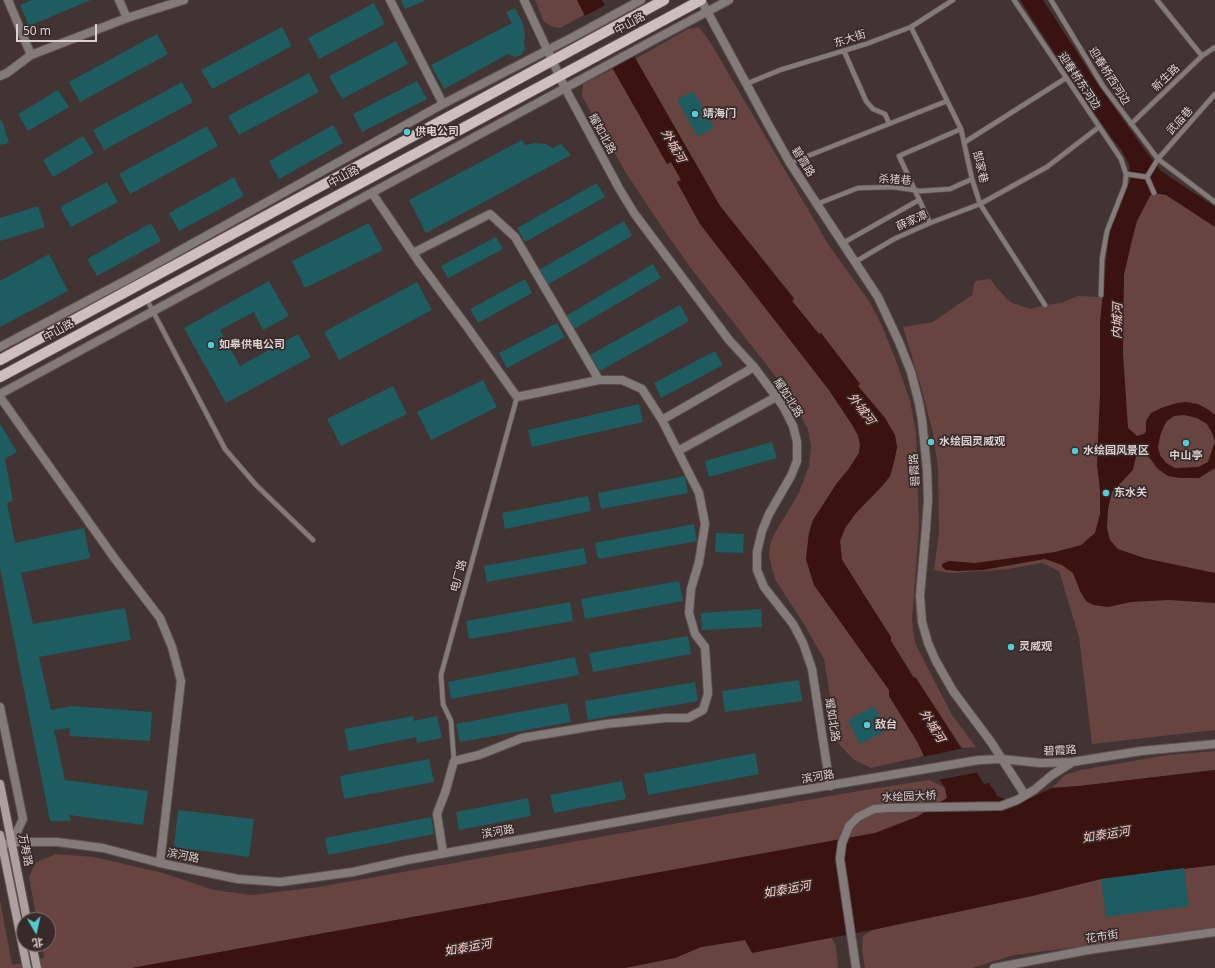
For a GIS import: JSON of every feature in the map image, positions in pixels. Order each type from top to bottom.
[{"type":"main road","name":"中山路","points":[[0,360],[664,0]]},
{"type":"main road","name":"中山路","points":[[0,377],[701,0]]},
{"type":"main road","name":"万寿路","points":[[0,784],[25,912]]},
{"type":"main road","name":"万寿路","points":[[0,835],[27,968]]},
{"type":"main road","points":[[34,952],[37,968]]},
{"type":"street","points":[[8,0],[31,54]]},
{"type":"street","points":[[120,0],[127,18]]},
{"type":"street","points":[[0,76],[7,73],[31,54],[127,18],[184,0]]},
{"type":"street","points":[[390,0],[443,104]]},
{"type":"street","name":"耀如北路","points":[[524,0],[564,88],[634,213],[729,340],[754,367],[783,406],[793,426],[797,442],[797,461],[791,476],[769,514],[762,531],[757,552],[757,570],[764,587],[792,624],[803,643],[812,669],[830,786]]},
{"type":"street","points":[[0,347],[134,276],[443,104],[641,0]]},
{"type":"street","name":"碧霞路","points":[[701,0],[790,163],[878,296],[911,372],[922,420],[927,469],[928,500],[920,596],[922,622],[928,643],[952,691],[1002,759],[1041,763],[1072,762],[1141,751],[1215,744]]},
{"type":"street","points":[[160,863],[181,681],[172,647],[160,618],[115,559],[0,396],[564,88],[729,0]]},
{"type":"street","points":[[372,193],[413,252],[418,262],[465,324],[517,397],[599,380],[622,380],[642,388],[662,420],[700,493],[705,524],[699,562],[691,589],[689,613],[695,634],[705,647],[708,694],[703,710],[688,718],[666,718],[606,724],[522,738],[479,755],[454,761],[446,790],[437,814],[444,853]]},
{"type":"street","points":[[413,252],[490,214],[516,237],[599,380]]},
{"type":"street","points":[[662,420],[754,367]]},
{"type":"street","points":[[678,451],[776,397]]},
{"type":"street","points":[[0,708],[23,819],[12,842]]},
{"type":"street","points":[[1002,759],[1025,795]]},
{"type":"street","name":"滨河路","points":[[1,844],[12,842],[58,842],[103,848],[160,863],[238,879],[280,882],[352,872],[444,853],[678,811],[979,760],[1002,759]]},
{"type":"street","name":"水绘园大桥","points":[[856,965],[840,859],[842,843],[849,826],[858,817],[874,809],[1001,806],[1017,800],[1034,790],[1052,775],[1072,762]]},
{"type":"street","name":"花市街","points":[[994,968],[1088,950],[1215,932]]},
{"type":"lane","name":"东大街","points":[[746,84],[780,70],[866,44],[911,27],[953,0]]},
{"type":"lane","name":"迎春桥东河边","points":[[1014,0],[1121,159],[1126,174]]},
{"type":"lane","name":"迎春桥西河边","points":[[1051,0],[1095,74],[1158,159],[1215,202]]},
{"type":"lane","points":[[1157,0],[1202,56]]},
{"type":"lane","name":"郜家巷","points":[[911,27],[961,129],[972,179],[980,204],[1044,305]]},
{"type":"lane","name":"新生路","points":[[1131,124],[1202,56],[1215,47]]},
{"type":"lane","points":[[844,51],[866,101],[873,109],[885,114],[889,123]]},
{"type":"lane","points":[[965,142],[1066,78]]},
{"type":"lane","name":"武庙巷","points":[[1147,177],[1158,159],[1215,94]]},
{"type":"lane","points":[[790,163],[947,100]]},
{"type":"lane","name":"薛家潭","points":[[856,262],[894,239],[930,223],[980,204],[1046,167],[1100,127]]},
{"type":"lane","points":[[930,223],[899,156],[961,129]]},
{"type":"lane","points":[[1101,295],[1102,259],[1107,230],[1125,185],[1126,174],[1147,177],[1154,193]]},
{"type":"lane","name":"杀猪巷","points":[[817,204],[858,188],[892,187],[914,190],[950,189],[972,179]]},
{"type":"lane","points":[[844,244],[919,200]]},
{"type":"lane","points":[[146,298],[225,449],[256,485],[313,540]]},
{"type":"lane","name":"电厂路","points":[[454,761],[451,721],[444,704],[441,675],[517,397]]},
{"type":"shaded area","points":[[535,0],[577,0],[584,15],[560,28],[553,27],[544,22]]},
{"type":"shaded area","points":[[699,27],[710,42],[830,247],[869,301],[882,326],[895,358],[910,401],[916,432],[919,526],[912,620],[915,643],[952,715],[976,747],[962,748],[891,641],[891,637],[842,560],[840,541],[845,528],[856,513],[890,476],[897,447],[895,435],[885,418],[858,386],[860,384],[821,333],[819,334],[792,301],[794,298],[720,206],[635,59],[688,29]]},
{"type":"shaded area","points":[[613,69],[667,164],[671,162],[681,180],[677,182],[700,224],[829,390],[858,436],[860,445],[859,453],[813,520],[809,533],[806,559],[814,585],[889,690],[924,756],[871,768],[853,759],[838,743],[824,659],[804,624],[776,581],[769,555],[773,536],[799,493],[809,466],[811,447],[808,429],[787,391],[690,267],[659,223],[626,173],[589,109],[582,96],[583,84]]},
{"type":"shaded area","name":"水绘园风景区","points":[[1159,178],[1215,217],[1215,730],[1092,744],[1079,637],[1059,571],[1042,563],[1008,569],[985,571],[950,573],[934,570],[939,533],[938,469],[933,433],[903,327],[933,322],[972,295],[975,281],[990,279],[1010,302],[1030,309],[1061,303],[1078,296],[1103,297],[1109,232],[1124,195]]},
{"type":"shaded area","points":[[1215,751],[1215,770],[1052,788],[1065,775],[1081,770],[1168,755]]},
{"type":"shaded area","points":[[929,780],[945,788],[947,798],[917,817],[875,833],[132,968],[0,968],[0,900],[12,965],[44,958],[43,952],[56,952],[56,912],[36,912],[29,877],[36,862],[56,854],[94,857],[163,873],[214,890],[252,895],[319,887],[847,793]]},
{"type":"shaded area","points":[[1215,865],[1215,927],[1110,943],[1014,955],[972,968],[865,968],[862,950],[863,936],[872,930],[1032,896],[1101,879]]},
{"type":"shaded area","points":[[831,937],[836,946],[838,968],[625,968],[675,958],[701,947],[745,940],[752,952]]},
{"type":"water","points":[[577,0],[602,0],[720,206],[794,299],[792,301],[819,334],[821,333],[860,384],[858,386],[885,418],[895,435],[897,447],[890,476],[856,513],[845,528],[840,541],[842,560],[891,637],[891,641],[913,677],[916,678],[984,784],[989,783],[997,796],[1018,804],[1052,788],[1215,770],[1215,865],[1101,879],[1032,896],[872,930],[752,953],[745,940],[701,947],[675,958],[625,968],[132,968],[875,833],[917,817],[947,798],[945,788],[924,756],[918,743],[889,696],[889,690],[814,585],[806,559],[809,533],[813,520],[859,453],[860,445],[858,435],[829,390],[700,224],[677,182],[681,180],[671,162],[667,164],[613,69]]},
{"type":"water","name":"内城河","points":[[1020,0],[1043,0],[1096,82],[1161,171],[1215,207],[1215,227],[1166,195],[1154,193],[1150,196],[1137,221],[1124,275],[1123,353],[1128,428],[1137,436],[1144,434],[1146,431],[1146,421],[1151,413],[1177,403],[1186,402],[1198,404],[1215,415],[1215,441],[1215,468],[1199,478],[1168,476],[1158,469],[1145,452],[1137,452],[1133,470],[1112,492],[1108,509],[1107,528],[1110,540],[1118,549],[1144,558],[1215,573],[1215,603],[1169,600],[1131,602],[1108,607],[1093,605],[1086,601],[1080,591],[1073,573],[1062,565],[1045,559],[983,570],[958,571],[946,570],[942,567],[942,564],[949,561],[975,563],[1055,552],[1081,545],[1095,533],[1100,514],[1100,490],[1097,465],[1100,393],[1100,322],[1109,232],[1130,181],[1129,164],[1122,151],[1080,92]],"holes":[[[1184,415],[1197,418],[1207,424],[1215,441],[1208,462],[1198,467],[1175,468],[1166,463],[1160,455],[1158,447],[1160,436],[1167,421],[1174,416]]]},
{"type":"pier","points":[[607,4],[634,54],[609,67],[583,17]]},
{"type":"pier","points":[[964,748],[980,772],[937,780],[922,757]]},
{"type":"building","points":[[32,0],[91,0],[29,26],[20,5]]},
{"type":"building","points":[[401,0],[426,0],[405,9]]},
{"type":"building","points":[[374,3],[385,24],[319,59],[308,38]]},
{"type":"building","points":[[515,8],[523,24],[525,35],[525,49],[521,55],[515,57],[508,54],[444,89],[431,65],[512,23],[506,12]]},
{"type":"building","points":[[282,27],[292,46],[212,89],[201,70]]},
{"type":"building","points":[[157,34],[168,54],[80,102],[69,82]]},
{"type":"building","points":[[396,41],[408,64],[342,99],[329,76]]},
{"type":"building","points":[[309,73],[319,92],[239,135],[228,116]]},
{"type":"building","points":[[417,81],[427,99],[362,132],[353,114]]},
{"type":"building","points":[[182,82],[193,102],[104,150],[93,130]]},
{"type":"building","points":[[58,90],[69,107],[28,131],[18,114]]},
{"type":"building","name":"靖海门","points":[[693,91],[714,127],[698,137],[677,100]]},
{"type":"building","points":[[2,120],[9,143],[0,145],[0,121]]},
{"type":"building","points":[[333,125],[343,143],[279,179],[269,161]]},
{"type":"building","points":[[207,126],[218,146],[130,194],[119,174]]},
{"type":"building","points":[[83,136],[94,153],[53,177],[43,160]]},
{"type":"building","points":[[522,140],[525,145],[534,143],[546,144],[553,148],[561,144],[571,155],[426,233],[409,200]]},
{"type":"building","points":[[234,177],[244,196],[179,231],[169,213]]},
{"type":"building","points":[[107,182],[118,202],[71,227],[60,207]]},
{"type":"building","points":[[597,183],[605,197],[525,242],[517,228]]},
{"type":"building","points":[[38,206],[45,227],[0,241],[0,218]]},
{"type":"building","points":[[624,221],[632,236],[547,285],[539,270]]},
{"type":"building","points":[[151,223],[161,241],[97,276],[87,259]]},
{"type":"building","points":[[369,223],[383,250],[305,288],[292,261]]},
{"type":"building","points":[[496,237],[503,249],[448,278],[441,266]]},
{"type":"building","points":[[49,254],[68,291],[0,327],[0,281]]},
{"type":"building","points":[[653,264],[661,278],[574,329],[566,316]]},
{"type":"building","points":[[525,279],[532,293],[478,323],[470,309]]},
{"type":"building","name":"如皋供电公司","points":[[269,281],[289,316],[263,330],[254,312],[220,330],[240,366],[298,334],[311,357],[226,403],[184,328]]},
{"type":"building","points":[[417,282],[432,310],[339,360],[324,332]]},
{"type":"building","points":[[680,305],[689,321],[600,371],[590,355]]},
{"type":"building","points":[[557,323],[565,337],[507,368],[499,353]]},
{"type":"building","points":[[715,351],[723,365],[661,398],[654,383]]},
{"type":"building","points":[[483,380],[497,407],[431,440],[417,412]]},
{"type":"building","points":[[393,386],[407,414],[341,446],[327,419]]},
{"type":"building","points":[[639,404],[643,422],[532,447],[528,430]]},
{"type":"building","points":[[0,423],[17,452],[5,459],[13,501],[7,503],[15,543],[84,528],[90,558],[21,573],[33,624],[125,608],[131,640],[39,657],[51,710],[71,706],[152,712],[150,741],[69,736],[70,728],[54,730],[65,780],[148,791],[143,825],[69,815],[71,821],[50,821],[0,568]]},
{"type":"building","points":[[772,442],[777,458],[709,477],[705,461]]},
{"type":"building","points":[[685,476],[688,493],[601,509],[598,493]]},
{"type":"building","points":[[588,496],[591,511],[505,529],[502,513]]},
{"type":"building","points":[[694,524],[697,541],[598,559],[595,543]]},
{"type":"building","points":[[716,533],[744,534],[743,553],[715,552]]},
{"type":"building","points":[[584,548],[587,564],[487,582],[484,566]]},
{"type":"building","points":[[679,581],[683,601],[585,619],[581,599]]},
{"type":"building","points":[[570,602],[573,621],[469,639],[466,621]]},
{"type":"building","points":[[761,609],[762,627],[702,630],[701,613]]},
{"type":"building","points":[[688,636],[691,654],[593,672],[589,653]]},
{"type":"building","points":[[575,657],[579,675],[451,699],[448,682]]},
{"type":"building","points":[[799,680],[802,701],[725,712],[722,691]]},
{"type":"building","points":[[695,682],[698,701],[588,720],[585,701]]},
{"type":"building","points":[[567,703],[571,722],[460,742],[456,724]]},
{"type":"building","name":"敌台","points":[[874,706],[887,730],[860,744],[848,720]]},
{"type":"building","points":[[413,716],[414,721],[437,716],[442,738],[417,743],[416,737],[349,751],[344,729]]},
{"type":"building","points":[[755,753],[759,774],[648,795],[644,774]]},
{"type":"building","points":[[429,759],[434,782],[344,799],[340,776]]},
{"type":"building","points":[[622,781],[626,799],[554,813],[550,795]]},
{"type":"building","points":[[528,798],[531,816],[459,830],[456,812]]},
{"type":"building","points":[[178,810],[254,819],[249,857],[174,847]]},
{"type":"building","points":[[431,817],[434,834],[328,855],[325,838]]},
{"type":"building","points":[[1184,868],[1189,906],[1106,917],[1101,879]]},
{"type":"place","name":"靖海门","points":[[695,114]]},
{"type":"place","name":"供电公司","points":[[407,132]]},
{"type":"place","name":"如皋供电公司","points":[[211,345]]},
{"type":"place","name":"水绘园灵威观","points":[[931,442]]},
{"type":"place","name":"中山亭","points":[[1186,443]]},
{"type":"place","name":"水绘园风景区","points":[[1075,451]]},
{"type":"place","name":"东水关","points":[[1106,493]]},
{"type":"place","name":"灵威观","points":[[1011,647]]},
{"type":"place","name":"敌台","points":[[867,725]]},
{"type":"water label","name":"外城河","points":[[673,146]]},
{"type":"water label","name":"外城河","points":[[861,409]]},
{"type":"water label","name":"外城河","points":[[932,726]]},
{"type":"water label","name":"如泰运河","points":[[1106,835]]},
{"type":"water label","name":"如泰运河","points":[[787,890]]},
{"type":"water label","name":"如泰运河","points":[[468,948]]}]
